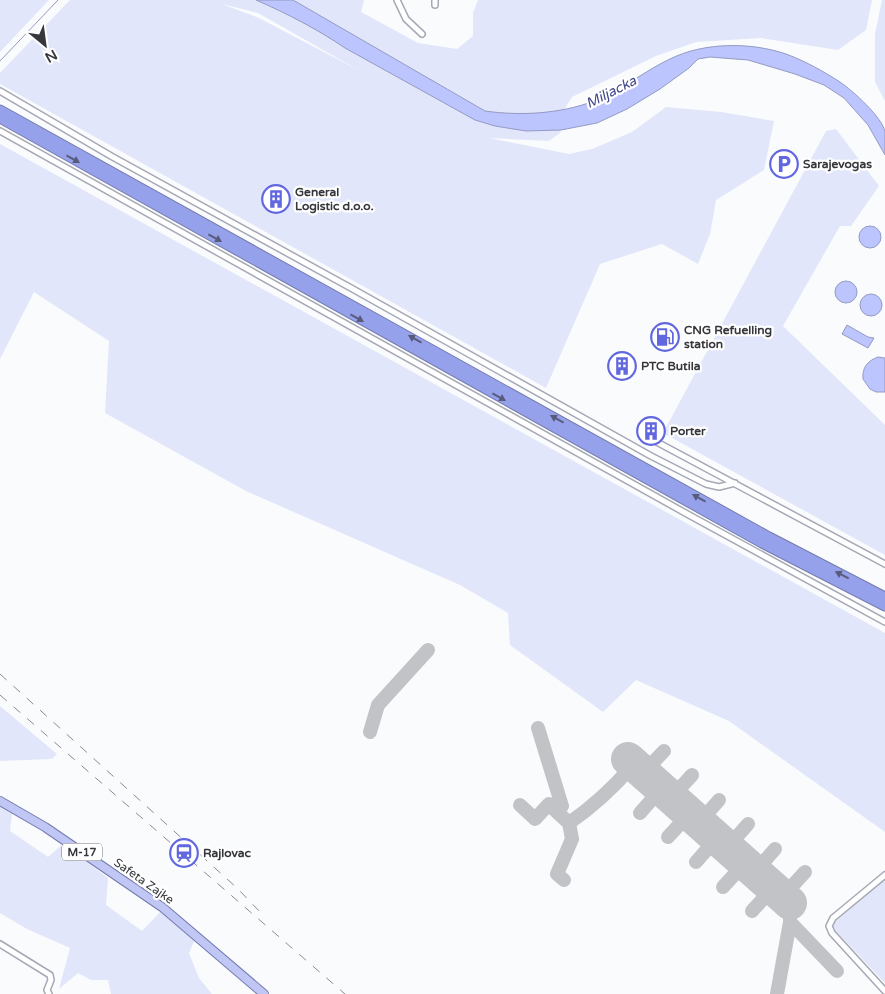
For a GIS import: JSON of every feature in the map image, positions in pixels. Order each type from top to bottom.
[{"type":"highway","points":[[0,110],[769,537],[885,597]]},
{"type":"highway","points":[[0,118],[753,538],[885,606]]},
{"type":"main road","name":"Safeta Zajke","points":[[0,801],[53,832],[162,907],[264,994]]},
{"type":"street","points":[[396,0],[406,19],[422,34]]},
{"type":"street","points":[[0,91],[111,156],[352,288],[651,456],[706,484],[720,487],[735,483]]},
{"type":"street","points":[[0,131],[689,515],[885,622]]},
{"type":"street","points":[[653,440],[885,564]]},
{"type":"street","points":[[885,874],[833,918],[829,926],[832,933],[885,992]]},
{"type":"street","points":[[0,944],[50,975],[51,980],[47,990],[49,994]]},
{"type":"shaded area","points":[[0,0],[49,0],[0,52]]},
{"type":"shaded area","points":[[70,0],[364,0],[361,12],[418,43],[457,49],[473,36],[473,13],[478,0],[872,0],[866,30],[838,50],[761,38],[696,42],[656,56],[572,97],[564,110],[595,101],[671,58],[683,54],[564,120],[560,133],[549,141],[489,138],[569,154],[592,149],[632,132],[666,107],[721,112],[774,121],[764,170],[716,200],[710,234],[698,264],[662,244],[600,264],[546,388],[0,84],[0,73]],"holes":[[[222,4],[258,13],[360,71],[259,18]]]},
{"type":"shaded area","points":[[882,0],[885,0],[885,101],[875,82],[875,34]]},
{"type":"shaded area","points":[[836,129],[879,186],[851,226],[840,226],[783,326],[885,425],[885,555],[663,433],[826,131]]},
{"type":"shaded area","points":[[0,144],[885,633],[885,832],[729,721],[636,680],[603,712],[510,645],[508,613],[460,585],[246,491],[105,413],[109,341],[34,292],[0,359]]},
{"type":"shaded area","points":[[0,706],[57,754],[52,759],[0,761]]},
{"type":"shaded area","points":[[0,807],[12,814],[10,831],[48,857],[63,844],[108,878],[106,905],[142,931],[161,911],[195,939],[189,953],[199,978],[212,994],[111,994],[108,980],[91,980],[78,973],[59,989],[70,948],[27,929],[0,913]]},
{"type":"shaded area","points":[[885,879],[885,983],[833,928],[833,923]]},
{"type":"water","points":[[256,0],[293,0],[485,111],[498,113],[540,113],[568,109],[594,101],[614,92],[670,59],[698,49],[743,46],[772,50],[807,63],[852,91],[873,112],[883,126],[885,132],[885,155],[868,125],[844,98],[824,85],[748,60],[710,57],[698,59],[660,89],[627,109],[597,123],[561,130],[526,131],[495,126],[475,120],[345,48],[324,34]]},
{"type":"water","points":[[870,226],[878,229],[881,237],[878,245],[870,248],[862,245],[859,237],[862,229]]},
{"type":"water","points":[[846,281],[854,284],[857,292],[854,300],[846,303],[838,300],[835,292],[838,284]]},
{"type":"water","points":[[867,294],[875,294],[882,301],[882,309],[875,316],[867,316],[860,309],[860,301]]},
{"type":"water","points":[[847,325],[868,337],[874,338],[868,348],[842,334]]},
{"type":"water","points":[[878,357],[885,358],[885,392],[876,392],[870,389],[863,379],[863,371],[866,365]]},
{"type":"waterway","points":[[0,61],[58,0]]},
{"type":"taxiway","points":[[370,732],[378,705],[428,650]]},
{"type":"taxiway","points":[[538,728],[562,806],[557,812],[569,823],[603,796],[633,765]]},
{"type":"taxiway","points":[[643,773],[664,751]]},
{"type":"taxiway","points":[[671,798],[692,775]]},
{"type":"taxiway","points":[[640,813],[661,789]]},
{"type":"taxiway","points":[[699,823],[719,800]]},
{"type":"taxiway","points":[[520,805],[535,819],[549,804],[557,812]]},
{"type":"taxiway","points":[[668,837],[689,814]]},
{"type":"taxiway","points":[[564,880],[557,874],[572,839],[569,823]]},
{"type":"taxiway","points":[[727,848],[748,824]]},
{"type":"taxiway","points":[[696,862],[717,838]]},
{"type":"taxiway","points":[[755,872],[775,849]]},
{"type":"taxiway","points":[[723,887],[745,863]]},
{"type":"taxiway","points":[[783,896],[805,872]]},
{"type":"taxiway","points":[[752,911],[773,888]]},
{"type":"taxiway","points":[[777,994],[790,922],[790,903]]},
{"type":"taxiway","points":[[790,922],[837,971]]},
{"type":"runway","points":[[628,759],[790,903]]},
{"type":"railway","points":[[0,674],[237,888],[262,914]]},
{"type":"railway","points":[[0,695],[345,994]]},
{"type":"place","name":"Sarajevogas","points":[[784,164]]},
{"type":"place","name":"General Logistic d.o.o.","points":[[276,199]]},
{"type":"place","name":"CNG Refuelling station","points":[[665,337]]},
{"type":"place","name":"PTC Butila","points":[[622,366]]},
{"type":"place","name":"Porter","points":[[651,431]]},
{"type":"place","name":"Rajlovac","points":[[184,853]]},
{"type":"water label","name":"Miljacka","points":[[611,92]]}]
